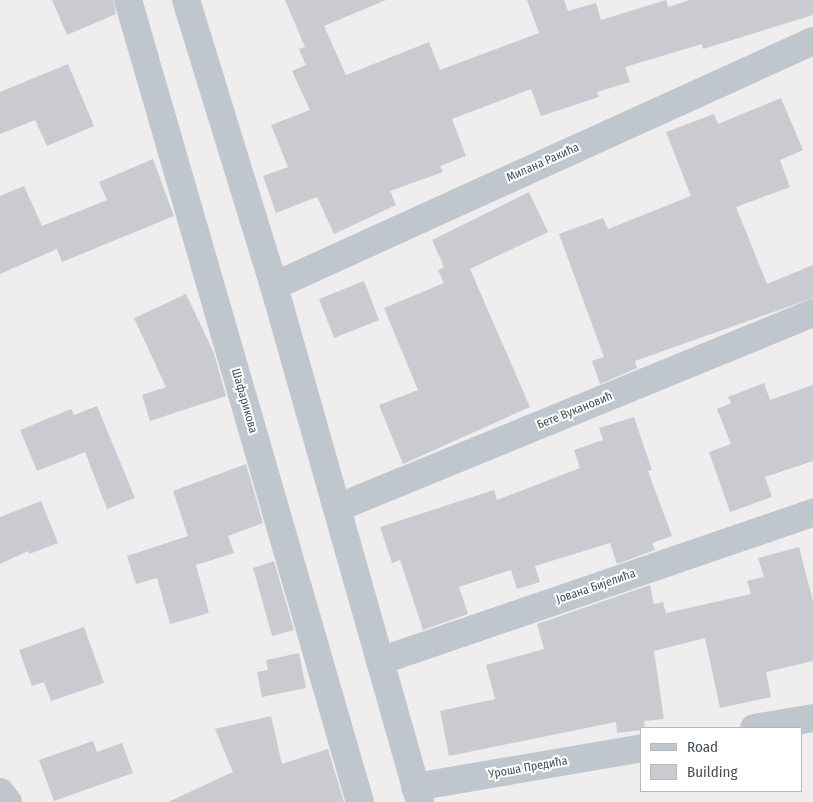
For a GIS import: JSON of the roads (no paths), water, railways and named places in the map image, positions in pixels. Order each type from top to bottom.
[{"type":"street","name":"Шафарикова","points":[[128,0],[360,802]]},
{"type":"street","points":[[186,0],[274,286],[417,795]]},
{"type":"street","name":"Милана Ракића","points":[[274,286],[813,41]]},
{"type":"street","name":"Бете Вукановић","points":[[337,508],[813,313]]},
{"type":"street","name":"Јована Бијелића","points":[[380,661],[813,513]]},
{"type":"street","points":[[760,727],[813,718]]},
{"type":"street","name":"Уроша Предића","points":[[417,795],[640,748]]},
{"type":"street","points":[[0,792],[8,802]]}]
